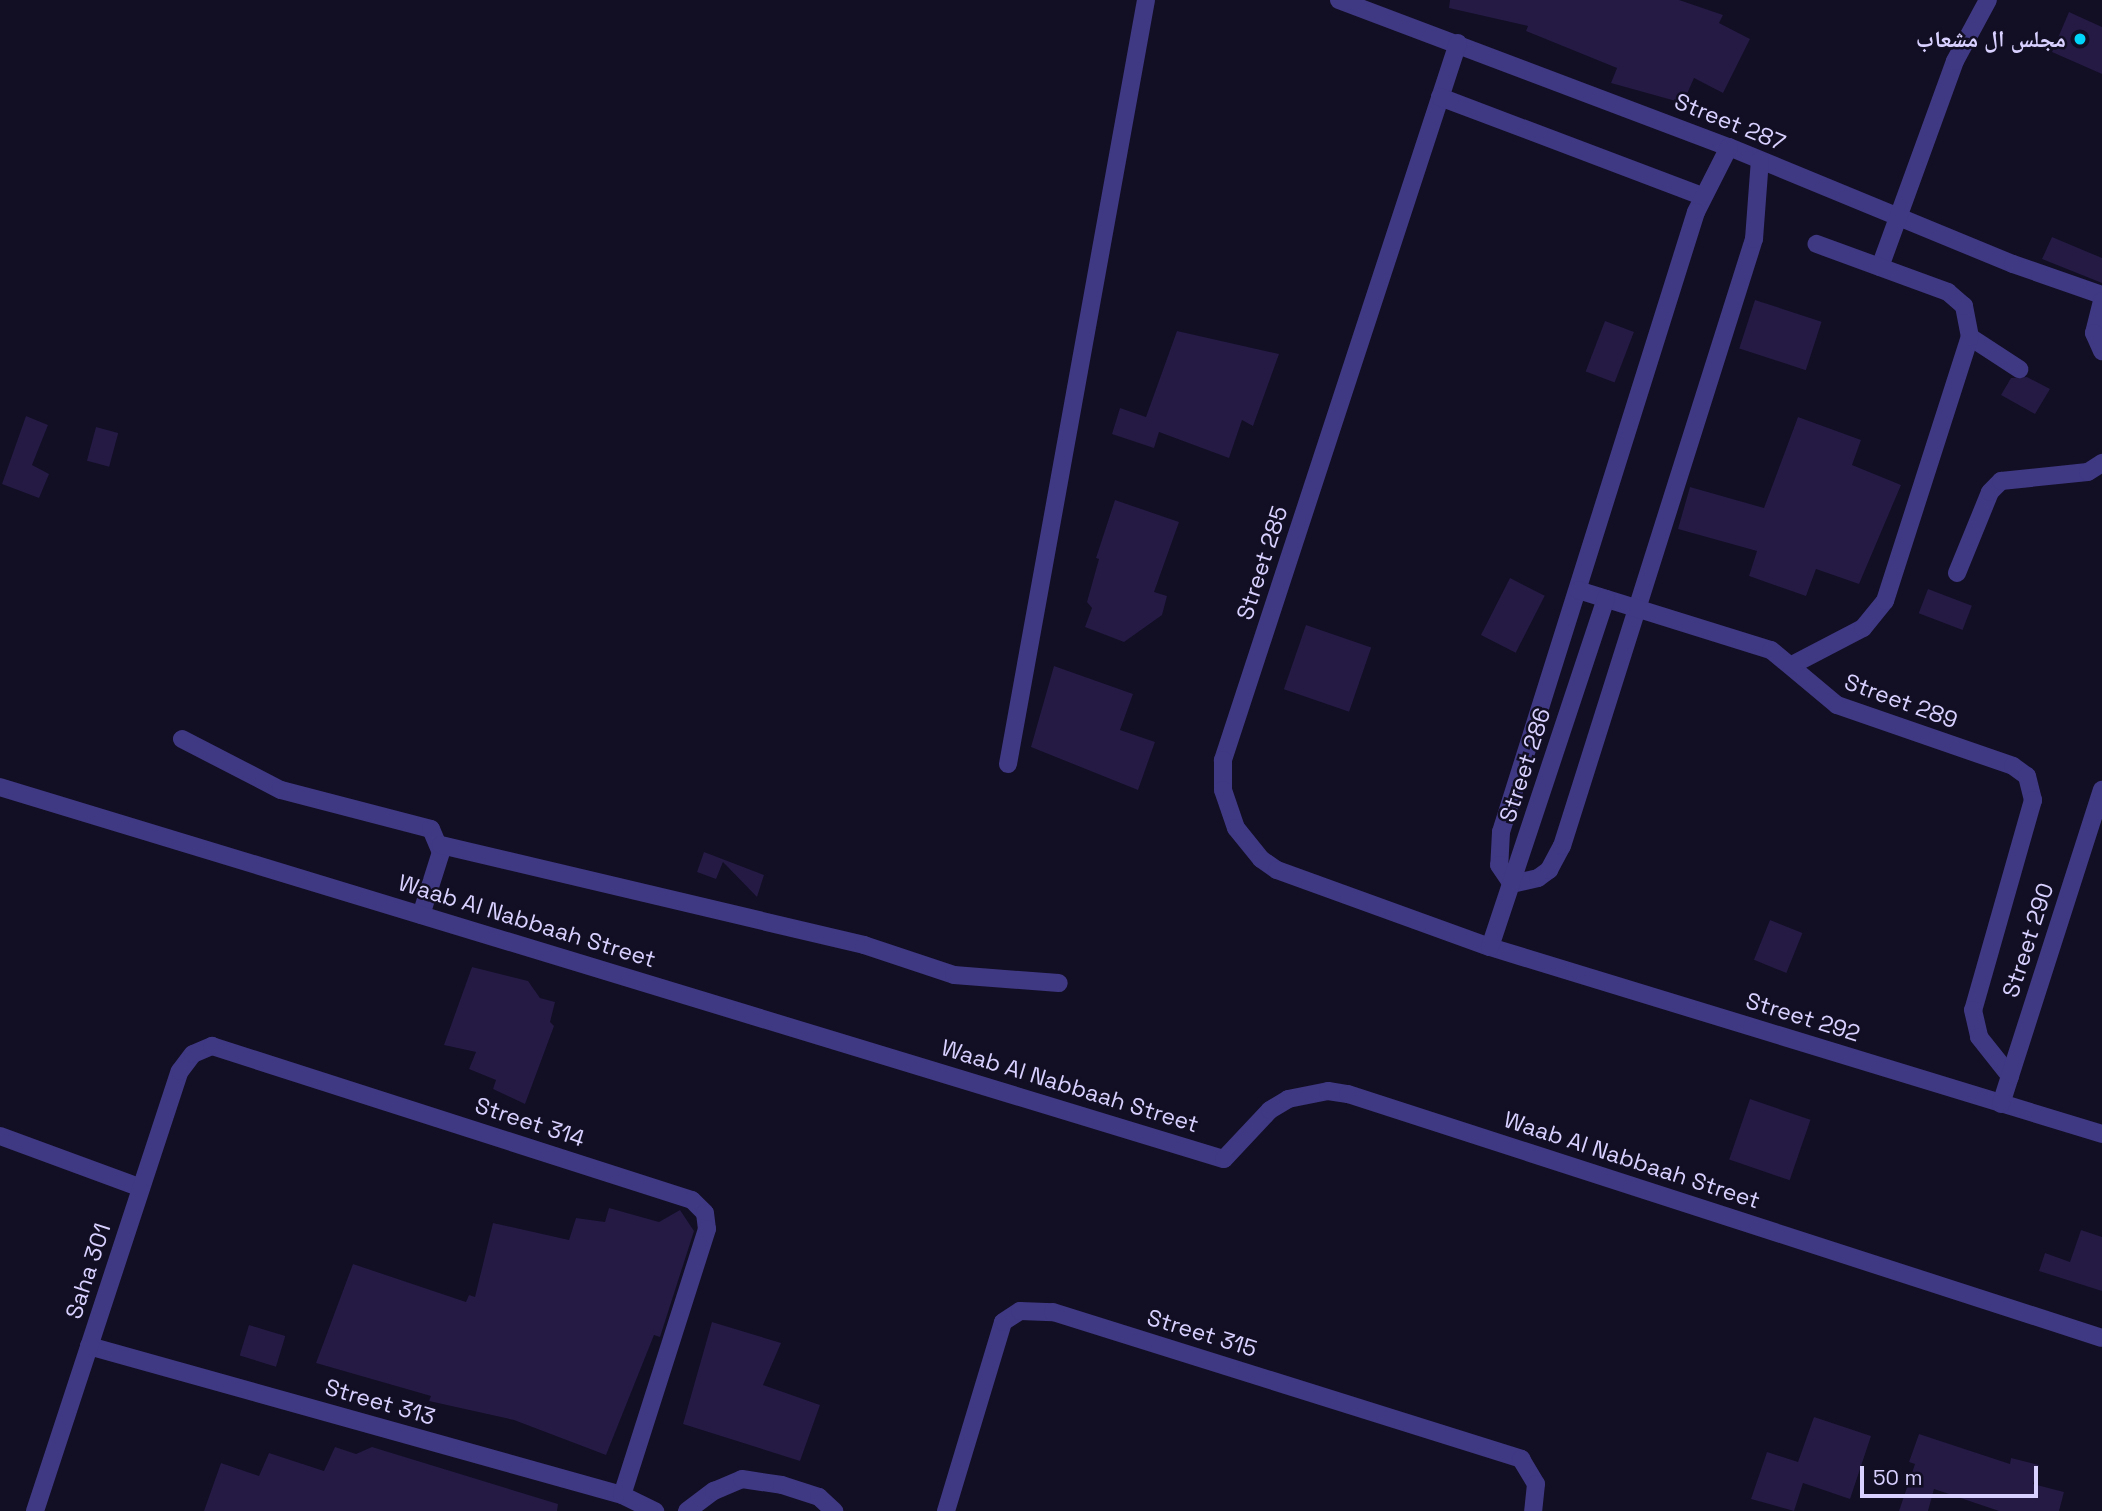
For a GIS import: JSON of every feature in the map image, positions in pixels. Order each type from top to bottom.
[{"type":"street","points":[[1008,764],[1146,0]]},
{"type":"street","name":"Street 287","points":[[1339,0],[1729,147],[1898,217],[2102,295]]},
{"type":"street","points":[[1880,267],[1955,61],[1988,0]]},
{"type":"street","name":"Street 285","points":[[1458,43],[1223,761],[1222,775],[1236,828],[1261,859],[1277,870],[1490,947]]},
{"type":"street","points":[[1440,97],[1702,196]]},
{"type":"street","points":[[1729,147],[1702,196],[1498,843],[1499,865],[1512,884],[1538,878],[1557,859],[1754,239],[1760,160]]},
{"type":"street","points":[[1792,665],[1863,628],[1885,601],[1970,337],[1969,316],[1957,298],[1817,244]]},
{"type":"street","points":[[2102,301],[2094,333],[2102,351]]},
{"type":"street","points":[[1970,337],[2020,369]]},
{"type":"street","points":[[1957,573],[1994,485],[2008,477],[2088,472],[2102,463]]},
{"type":"street","name":"Street 289","points":[[1578,590],[1771,650],[1792,665],[1818,692],[1847,710],[2020,770],[2034,792],[1973,1010],[1979,1037],[2010,1076]]},
{"type":"street","name":"Street 286","points":[[1490,947],[1606,599]]},
{"type":"street","points":[[182,739],[281,790],[424,824],[441,845],[864,945],[967,978],[1059,983]]},
{"type":"street","name":"Waab Al Nabbaah Street","points":[[0,787],[1224,1159],[1270,1110],[1288,1099],[1308,1093],[1348,1094],[2102,1338]]},
{"type":"street","name":"Street 290","points":[[2001,1104],[2102,790]]},
{"type":"street","points":[[421,915],[441,845]]},
{"type":"street","name":"Street 292","points":[[1490,947],[2102,1134]]},
{"type":"street","name":"Street 314","points":[[141,1188],[180,1071],[193,1054],[212,1046],[692,1200],[705,1213],[707,1229],[622,1495]]},
{"type":"street","points":[[0,1136],[141,1188]]},
{"type":"street","name":"Saha 301","points":[[35,1511],[141,1188]]},
{"type":"street","name":"Street 315","points":[[946,1511],[1003,1322],[1020,1311],[1053,1312],[1521,1459],[1536,1484],[1533,1511]]},
{"type":"street","name":"Street 313","points":[[89,1346],[622,1495],[655,1511]]},
{"type":"street","points":[[687,1511],[714,1491],[742,1479],[782,1485],[819,1497],[834,1511]]},
{"type":"building","points":[[1450,0],[1679,0],[1723,15],[1719,23],[1750,39],[1723,93],[1694,78],[1683,103],[1611,83],[1617,68],[1526,31],[1528,26],[1449,8]]},
{"type":"building","name":"مجلس ال مشعاب","points":[[2069,12],[2102,27],[2102,74],[2052,52]]},
{"type":"building","points":[[2052,237],[2102,258],[2102,283],[2042,259]]},
{"type":"building","points":[[1755,300],[1822,322],[1806,370],[1739,349]]},
{"type":"building","points":[[1605,321],[1634,332],[1615,383],[1586,371]]},
{"type":"building","points":[[1177,331],[1279,354],[1253,426],[1242,420],[1229,458],[1159,432],[1154,448],[1112,434],[1120,408],[1146,417]]},
{"type":"building","points":[[2027,377],[2050,389],[2035,414],[2001,395],[2011,378]]},
{"type":"building","points":[[26,416],[48,425],[32,465],[49,474],[39,498],[2,484]]},
{"type":"building","points":[[1798,417],[1861,440],[1852,465],[1901,485],[1859,584],[1816,569],[1806,596],[1749,576],[1757,551],[1678,529],[1690,487],[1764,508]]},
{"type":"building","points":[[96,427],[118,433],[109,467],[87,461]]},
{"type":"building","points":[[1115,500],[1179,522],[1154,592],[1167,596],[1162,615],[1124,642],[1085,627],[1092,608],[1087,602],[1099,559],[1096,558]]},
{"type":"building","points":[[1510,578],[1545,596],[1516,653],[1481,635]]},
{"type":"building","points":[[1928,589],[1972,606],[1963,630],[1919,613]]},
{"type":"building","points":[[1306,625],[1371,647],[1349,712],[1284,689]]},
{"type":"building","points":[[1054,666],[1133,694],[1120,730],[1155,742],[1138,790],[1031,747]]},
{"type":"building","points":[[704,852],[764,875],[757,897],[723,862],[716,879],[697,872]]},
{"type":"building","points":[[1770,920],[1802,933],[1786,973],[1754,960]]},
{"type":"building","points":[[472,967],[528,981],[540,998],[555,1002],[550,1022],[554,1026],[525,1104],[493,1089],[496,1080],[469,1069],[476,1052],[444,1045]]},
{"type":"building","points":[[1750,1099],[1811,1120],[1790,1180],[1729,1160]]},
{"type":"building","points":[[609,1208],[659,1222],[680,1210],[694,1231],[660,1337],[654,1335],[606,1455],[514,1420],[429,1401],[431,1396],[316,1363],[353,1264],[466,1302],[469,1295],[475,1297],[493,1223],[569,1240],[576,1218],[605,1222]]},
{"type":"building","points":[[2081,1230],[2102,1237],[2102,1291],[2039,1271],[2045,1253],[2070,1262]]},
{"type":"building","points":[[712,1322],[781,1343],[763,1385],[820,1405],[800,1461],[683,1424]]},
{"type":"building","points":[[249,1325],[285,1336],[276,1367],[240,1356]]},
{"type":"building","points":[[1814,1417],[1871,1436],[1850,1499],[1803,1483],[1794,1511],[1751,1499],[1767,1452],[1798,1462]]},
{"type":"building","points":[[1919,1434],[2010,1464],[2011,1458],[2039,1465],[2033,1484],[2064,1492],[2059,1511],[1999,1511],[1934,1489],[1928,1511],[1899,1511],[1915,1464],[1909,1462]]},
{"type":"building","points":[[335,1447],[356,1454],[372,1447],[558,1504],[557,1511],[204,1511],[221,1463],[259,1476],[269,1453],[324,1471]]},
{"type":"place","name":"مجلس ال مشعاب","points":[[2080,39]]}]
